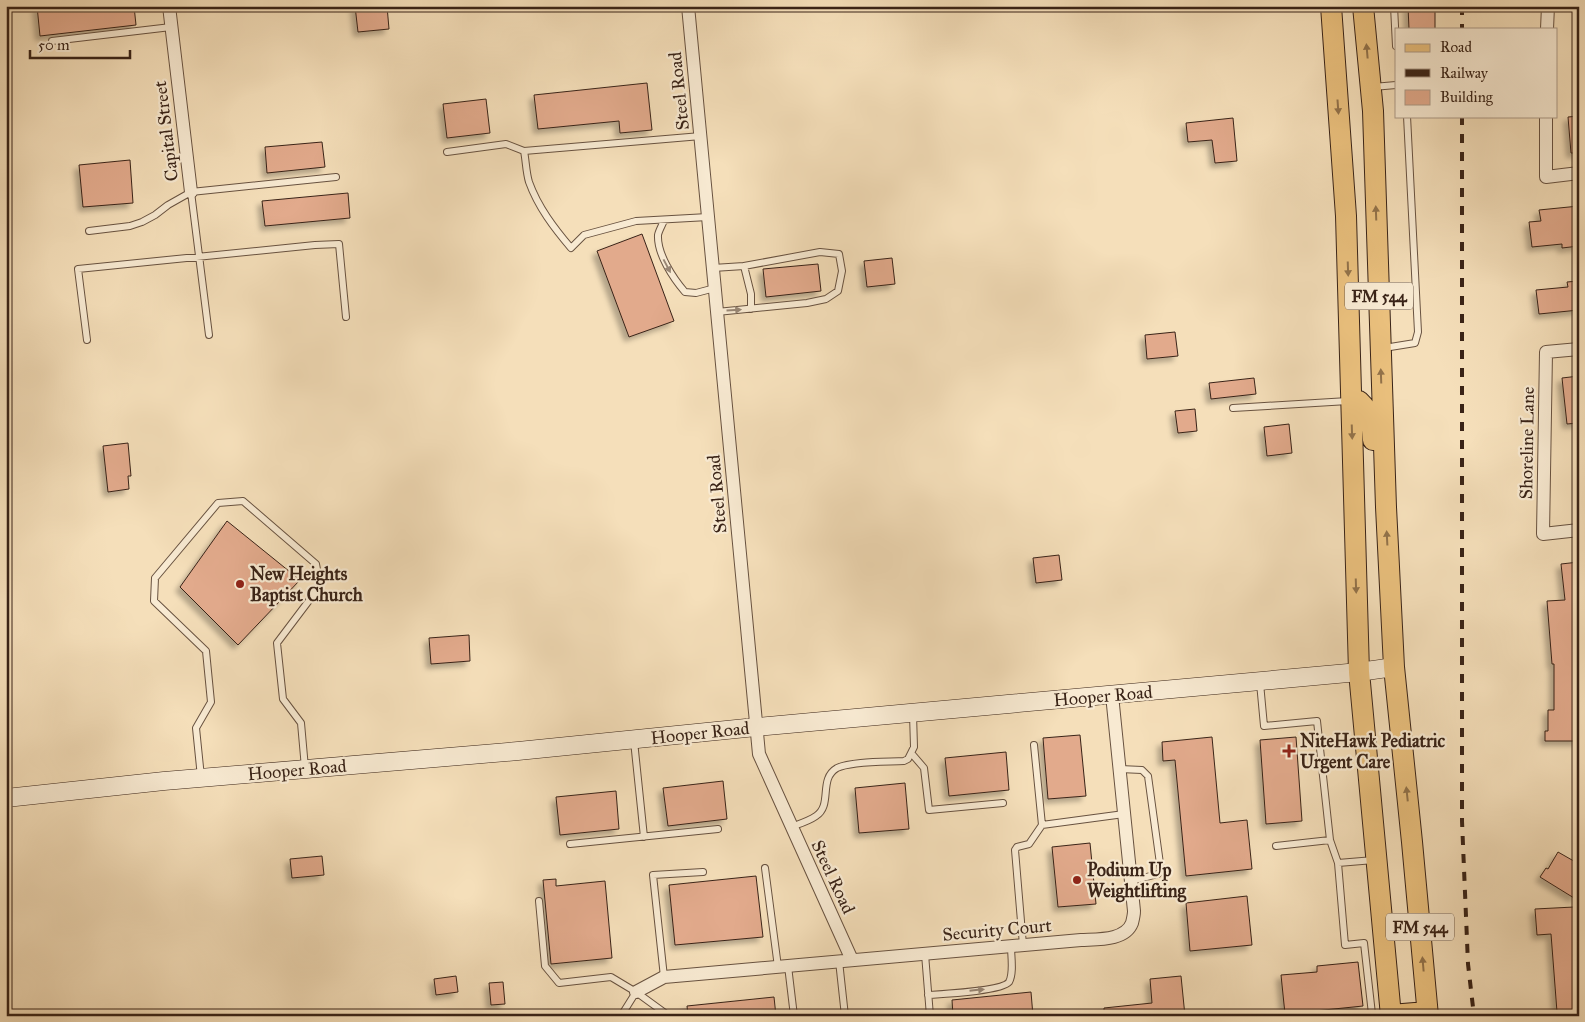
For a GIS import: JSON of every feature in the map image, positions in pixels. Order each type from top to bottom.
[{"type":"main road","name":"FM 544","points":[[1331,6],[1346,216],[1359,672],[1377,859],[1377,964],[1386,1015]]},
{"type":"main road","name":"FM 544","points":[[1363,6],[1370,87],[1394,667],[1428,1014]]},
{"type":"main road","points":[[1351,401],[1359,401],[1364,406],[1372,422],[1375,480],[1386,507]]},
{"type":"main road","points":[[1386,1015],[1428,1014]]},
{"type":"street","name":"Capital Street","points":[[168,6],[191,192]]},
{"type":"street","name":"Steel Road","points":[[688,6],[759,754],[852,960]]},
{"type":"street","points":[[1547,28],[1548,6]]},
{"type":"street","points":[[1546,118],[1546,177],[1579,173]]},
{"type":"street","name":"Shoreline Lane","points":[[1579,349],[1546,352],[1543,534],[1579,530]]},
{"type":"street","name":"Hooper Road","points":[[6,798],[201,778],[508,752],[756,727],[1359,672],[1394,667]]},
{"type":"street","name":"Security Court","points":[[636,992],[664,977],[1017,946],[1115,936],[1126,932],[1132,924],[1134,911],[1112,695]]},
{"type":"lane","points":[[1394,6],[1395,28]]},
{"type":"lane","points":[[52,41],[171,27]]},
{"type":"lane","points":[[1370,87],[1395,86]]},
{"type":"lane","points":[[1380,348],[1415,343],[1418,332],[1407,118]]},
{"type":"lane","points":[[447,152],[506,144],[524,151],[701,136]]},
{"type":"lane","points":[[524,151],[529,181],[540,206],[555,230],[571,248],[584,235],[636,222],[708,218]]},
{"type":"lane","points":[[89,232],[130,226],[142,222],[191,192],[336,177]]},
{"type":"lane","points":[[191,192],[209,334]]},
{"type":"lane","points":[[664,220],[658,234],[663,257],[674,279],[685,292],[696,293],[715,288]]},
{"type":"lane","points":[[86,340],[78,270],[199,256],[339,244],[346,317]]},
{"type":"lane","points":[[713,268],[744,266],[820,252],[839,254],[842,271],[838,291],[826,299],[807,303],[717,312]]},
{"type":"lane","points":[[744,266],[751,294],[751,309]]},
{"type":"lane","points":[[1233,408],[1351,401]]},
{"type":"lane","points":[[201,778],[196,728],[211,702],[206,650],[154,601],[155,578],[218,503],[243,501],[316,564],[320,586],[277,643],[283,699],[301,723],[305,769]]},
{"type":"lane","points":[[1260,681],[1264,726],[1317,721],[1330,840],[1338,863],[1345,945],[1364,943],[1377,964]]},
{"type":"lane","points":[[791,827],[818,816],[823,808],[828,780],[837,769],[849,765],[904,761],[908,759],[912,754],[915,737],[913,714]]},
{"type":"lane","points":[[634,740],[644,837]]},
{"type":"lane","points":[[928,995],[993,989],[1010,981],[1017,946],[1015,850],[1017,847],[1029,844],[1042,825],[1034,745]]},
{"type":"lane","points":[[912,754],[924,768],[929,810],[1003,803]]},
{"type":"lane","points":[[1120,769],[1142,770],[1148,776],[1160,871],[1158,874],[1131,880]]},
{"type":"lane","points":[[1042,825],[1124,814]]},
{"type":"lane","points":[[570,844],[718,829]]},
{"type":"lane","points":[[1276,846],[1330,840]]},
{"type":"lane","points":[[1338,863],[1377,859]]},
{"type":"lane","points":[[765,868],[794,1016]]},
{"type":"lane","points":[[664,977],[653,875],[703,872]]},
{"type":"lane","points":[[539,901],[545,966],[559,983],[611,977],[636,992],[669,1016]]},
{"type":"lane","points":[[925,954],[930,1016]]},
{"type":"lane","points":[[839,961],[845,1016]]},
{"type":"lane","points":[[622,1016],[636,992]]},
{"type":"lane","points":[[1357,1016],[1386,1015]]},
{"type":"building","points":[[37,6],[134,6],[136,25],[40,36]]},
{"type":"building","points":[[355,6],[387,6],[389,29],[358,32]]},
{"type":"building","points":[[1408,6],[1435,6],[1435,28],[1409,28]]},
{"type":"building","points":[[647,83],[652,130],[620,133],[619,121],[538,129],[534,95]]},
{"type":"building","points":[[486,99],[490,133],[447,138],[443,104]]},
{"type":"building","points":[[1579,116],[1579,153],[1571,153],[1568,117]]},
{"type":"building","points":[[1233,118],[1237,161],[1215,163],[1212,140],[1188,142],[1186,123]]},
{"type":"building","points":[[322,142],[325,167],[267,173],[265,147]]},
{"type":"building","points":[[130,160],[133,203],[83,207],[79,165]]},
{"type":"building","points":[[348,193],[350,218],[265,226],[262,201]]},
{"type":"building","points":[[1579,206],[1579,246],[1562,248],[1562,244],[1532,247],[1529,222],[1541,221],[1539,210]]},
{"type":"building","points":[[642,234],[674,321],[629,337],[597,251]]},
{"type":"building","points":[[892,258],[895,284],[867,287],[864,261]]},
{"type":"building","points":[[818,264],[821,291],[766,297],[763,269]]},
{"type":"building","points":[[1579,281],[1579,310],[1539,314],[1536,290],[1568,287],[1567,282]]},
{"type":"building","points":[[1175,332],[1178,356],[1147,359],[1145,335]]},
{"type":"building","points":[[1579,376],[1579,423],[1567,424],[1562,378]]},
{"type":"building","points":[[1254,378],[1256,394],[1211,399],[1209,383]]},
{"type":"building","points":[[1195,409],[1197,431],[1178,433],[1175,411]]},
{"type":"building","points":[[1289,424],[1292,453],[1267,456],[1264,427]]},
{"type":"building","points":[[128,443],[131,476],[128,476],[129,489],[108,492],[103,446]]},
{"type":"building","name":"New Heights Baptist Church","points":[[227,521],[300,580],[238,645],[180,587]]},
{"type":"building","points":[[1059,555],[1062,580],[1036,583],[1033,558]]},
{"type":"building","points":[[1579,562],[1579,741],[1545,741],[1545,731],[1548,731],[1548,710],[1554,710],[1554,664],[1552,664],[1547,601],[1565,600],[1561,564]]},
{"type":"building","points":[[469,635],[470,661],[431,664],[429,638]]},
{"type":"building","points":[[1080,735],[1086,796],[1048,799],[1043,738]]},
{"type":"building","points":[[1212,737],[1220,823],[1247,820],[1252,869],[1186,876],[1175,760],[1163,761],[1162,742]]},
{"type":"building","points":[[1296,737],[1302,821],[1266,824],[1260,740]]},
{"type":"building","points":[[1006,752],[1009,790],[949,796],[945,758]]},
{"type":"building","points":[[723,781],[727,819],[668,826],[663,788]]},
{"type":"building","points":[[905,783],[909,829],[859,833],[855,788]]},
{"type":"building","points":[[616,791],[619,829],[560,835],[556,797]]},
{"type":"building","points":[[1090,843],[1096,904],[1058,907],[1052,847]]},
{"type":"building","points":[[1558,852],[1579,864],[1579,890],[1574,898],[1540,877],[1546,868],[1548,869]]},
{"type":"building","points":[[322,856],[324,875],[292,878],[290,859]]},
{"type":"building","points":[[756,876],[763,937],[675,945],[669,885]]},
{"type":"building","points":[[556,879],[556,886],[605,881],[612,958],[551,964],[543,880]]},
{"type":"building","points":[[1247,896],[1252,945],[1190,951],[1186,903]]},
{"type":"building","points":[[1574,907],[1575,913],[1579,912],[1579,1010],[1557,1012],[1551,934],[1537,935],[1535,909]]},
{"type":"building","points":[[1358,962],[1363,1006],[1285,1014],[1281,975],[1317,972],[1317,966]]},
{"type":"building","points":[[456,976],[458,992],[436,995],[434,979]]},
{"type":"building","points":[[1181,976],[1185,1016],[1104,1016],[1104,1008],[1152,1003],[1150,979]]},
{"type":"building","points":[[503,982],[505,1004],[491,1005],[489,983]]},
{"type":"building","points":[[1031,992],[1033,1016],[953,1016],[952,1000]]},
{"type":"building","points":[[774,997],[776,1016],[688,1016],[687,1006]]},
{"type":"railway","points":[[1462,6],[1462,28]]},
{"type":"railway","points":[[1462,118],[1462,821],[1468,964],[1474,1016]]},
{"type":"place","name":"New Heights Baptist Church","points":[[240,584]]},
{"type":"place","name":"NiteHawk Pediatric Urgent Care","points":[[1289,751]]},
{"type":"place","name":"Podium Up Weightlifting","points":[[1077,880]]}]
